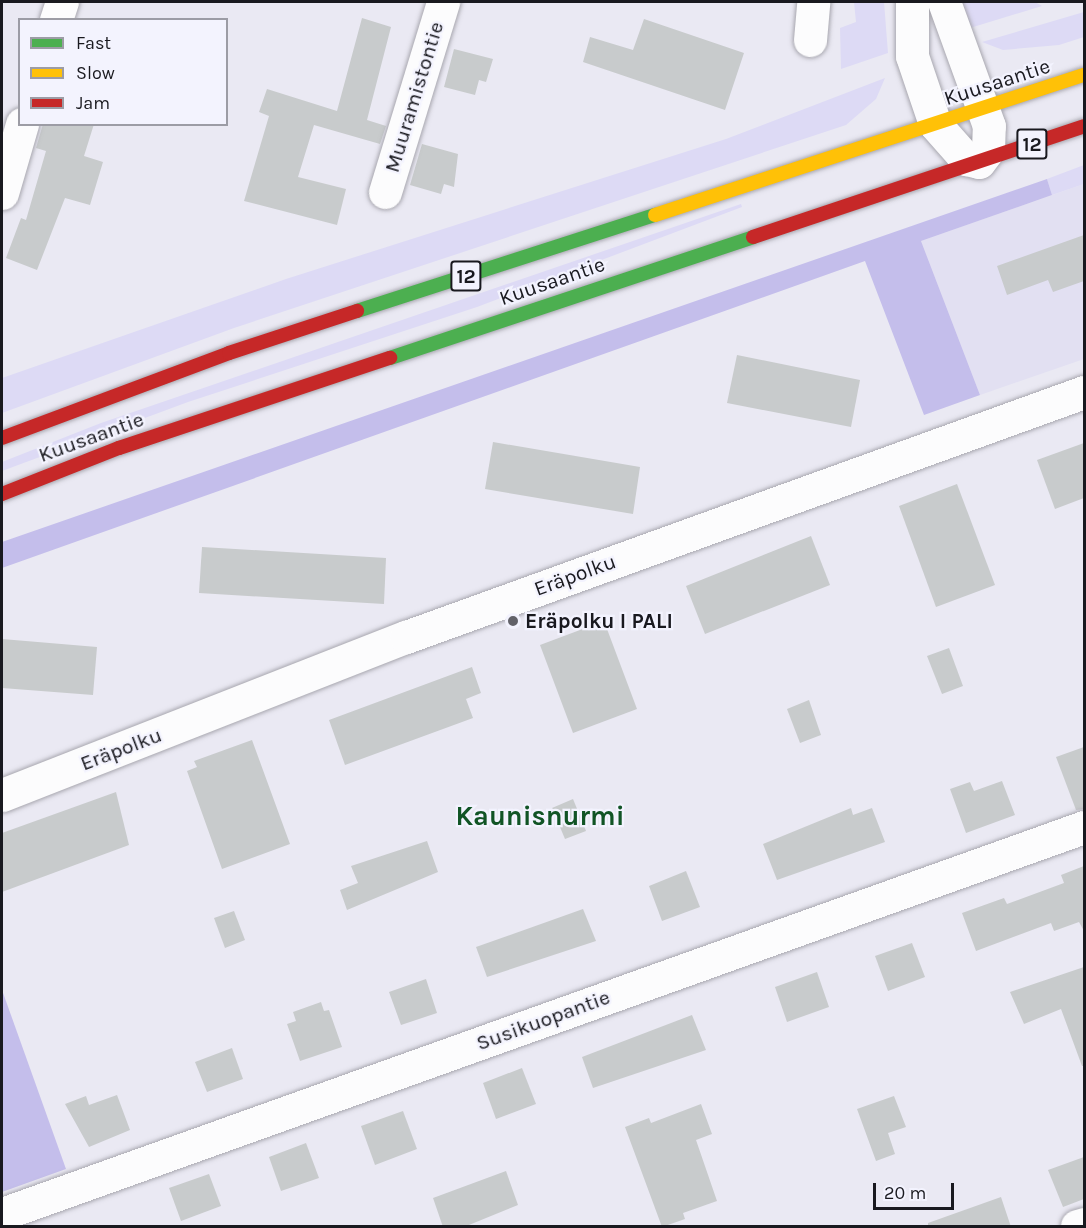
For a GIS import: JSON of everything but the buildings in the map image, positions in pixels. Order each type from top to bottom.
[{"type":"main road","name":"Kuusaantie","points":[[2,438],[229,352],[1084,75]]},
{"type":"main road","name":"Kuusaantie","points":[[2,494],[119,448],[1084,126]]},
{"type":"street","points":[[57,18],[62,2]]},
{"type":"street","name":"Muuramistontie","points":[[385,192],[444,2]]},
{"type":"street","points":[[810,40],[813,2]]},
{"type":"street","points":[[912,2],[912,56],[935,124],[958,153],[979,162],[990,139],[984,108],[944,2]]},
{"type":"street","points":[[2,193],[21,126]]},
{"type":"street","name":"Eräpolku","points":[[2,795],[417,633],[1084,392]]},
{"type":"street","name":"Susikuopantie","points":[[2,1214],[1084,827]]},
{"type":"street","points":[[1077,1227],[1084,1224]]},
{"type":"shaded area","points":[[854,2],[884,2],[888,53],[841,69],[840,28],[856,22]]},
{"type":"shaded area","points":[[959,2],[1035,2],[1042,6],[970,28]]},
{"type":"shaded area","points":[[1084,12],[1084,37],[1059,45],[1003,50],[982,42]]},
{"type":"shaded area","points":[[885,78],[876,99],[846,125],[234,328],[2,413],[2,378],[286,279],[726,139]]},
{"type":"shaded area","points":[[1084,165],[1084,184],[1052,195],[1047,179]]},
{"type":"shaded area","points":[[1047,179],[1052,195],[921,241],[980,395],[924,415],[865,261],[2,568],[2,542]]},
{"type":"shaded area","points":[[1084,184],[1084,359],[980,395],[921,241]]},
{"type":"shaded area","points":[[741,204],[742,207],[477,307],[188,402],[2,471],[2,462],[101,423]]},
{"type":"shaded area","points":[[2,990],[66,1169],[2,1192]]},
{"type":"traffic: fast","points":[[357,311],[655,215]]},
{"type":"traffic: fast","points":[[390,358],[753,237]]},
{"type":"traffic: slow","points":[[655,215],[1084,75]]},
{"type":"traffic: jam","points":[[753,237],[1084,126]]},
{"type":"traffic: jam","points":[[2,438],[229,353],[357,311]]},
{"type":"traffic: jam","points":[[2,494],[119,448],[390,358]]},
{"type":"place","name":"Eräpolku I PALI","points":[[513,621]]},
{"type":"district","name":"Kaunisnurmi","points":[[540,817]]}]
